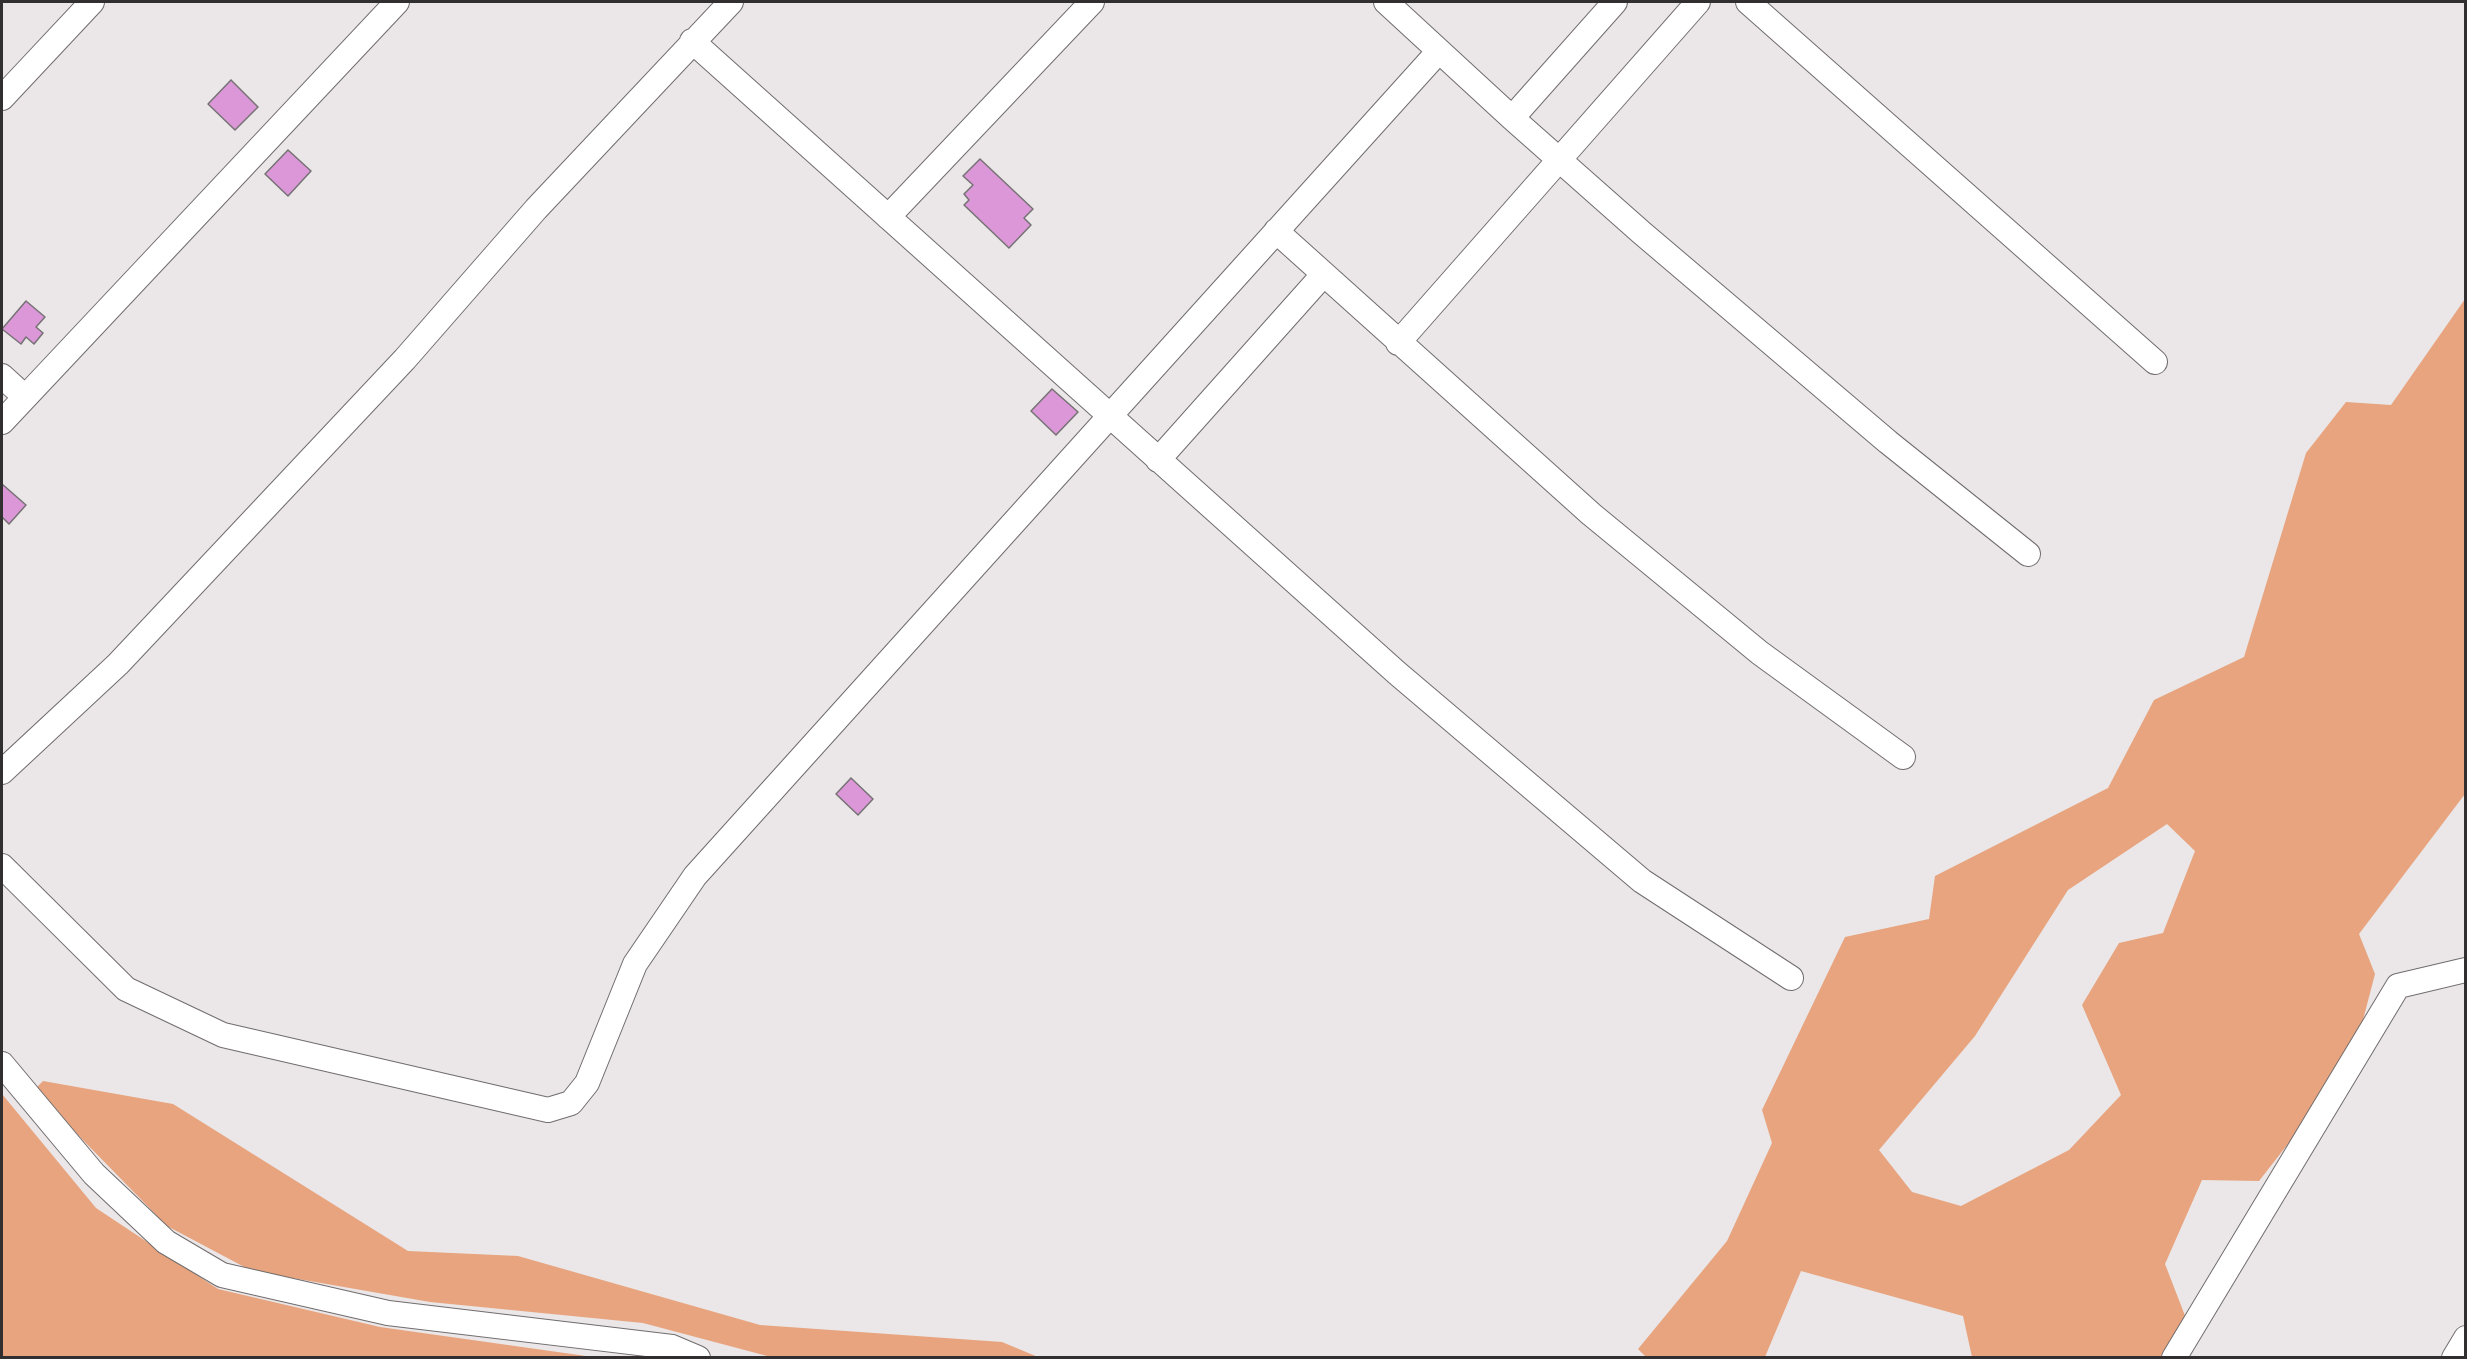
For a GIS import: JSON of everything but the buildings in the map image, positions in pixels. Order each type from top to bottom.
[{"type":"street","points":[[2,98],[92,2]]},
{"type":"street","points":[[2,422],[397,2]]},
{"type":"street","points":[[2,772],[118,664],[405,358],[536,209],[731,2]]},
{"type":"street","points":[[888,217],[1092,2]]},
{"type":"street","points":[[1386,2],[1559,161],[1888,442],[2028,554]]},
{"type":"street","points":[[1512,118],[1615,2]]},
{"type":"street","points":[[1398,343],[1698,2]]},
{"type":"street","points":[[1748,2],[2155,362]]},
{"type":"street","points":[[692,41],[1397,673],[1642,881],[1791,978]]},
{"type":"street","points":[[2,867],[126,989],[223,1035],[548,1110],[571,1103],[587,1083],[635,964],[695,876],[1439,51]]},
{"type":"street","points":[[1276,231],[1398,343],[1608,529],[1760,653],[1903,757]]},
{"type":"street","points":[[1158,460],[1323,275]]},
{"type":"street","points":[[2,376],[25,397]]},
{"type":"street","points":[[2174,1358],[2398,986],[2466,970]]},
{"type":"street","points":[[2,1064],[94,1174],[166,1242],[222,1275],[388,1313],[672,1347],[698,1358]]},
{"type":"street","points":[[2454,1358],[2466,1338]]},
{"type":"shaded area","points":[[2465,299],[2465,794],[2359,934],[2375,974],[2352,1062],[2259,1181],[2202,1180],[2165,1264],[2189,1326],[2166,1357],[1972,1357],[1963,1316],[1801,1271],[1765,1357],[1646,1357],[1638,1349],[1727,1241],[1772,1143],[1762,1110],[1845,937],[1929,919],[1935,876],[2108,788],[2154,700],[2244,657],[2306,453],[2346,402],[2391,405]],"holes":[[[2167,824],[2195,851],[2163,933],[2119,943],[2082,1005],[2121,1095],[2069,1150],[1961,1206],[1912,1192],[1879,1150],[1975,1036],[2068,890]]]},
{"type":"shaded area","points":[[43,1081],[173,1104],[408,1251],[518,1256],[760,1325],[1002,1342],[1038,1357],[771,1357],[643,1323],[430,1302],[252,1271],[167,1226],[34,1090]]},
{"type":"shaded area","points":[[2,1094],[96,1208],[218,1289],[380,1327],[593,1357],[2,1357]]}]
